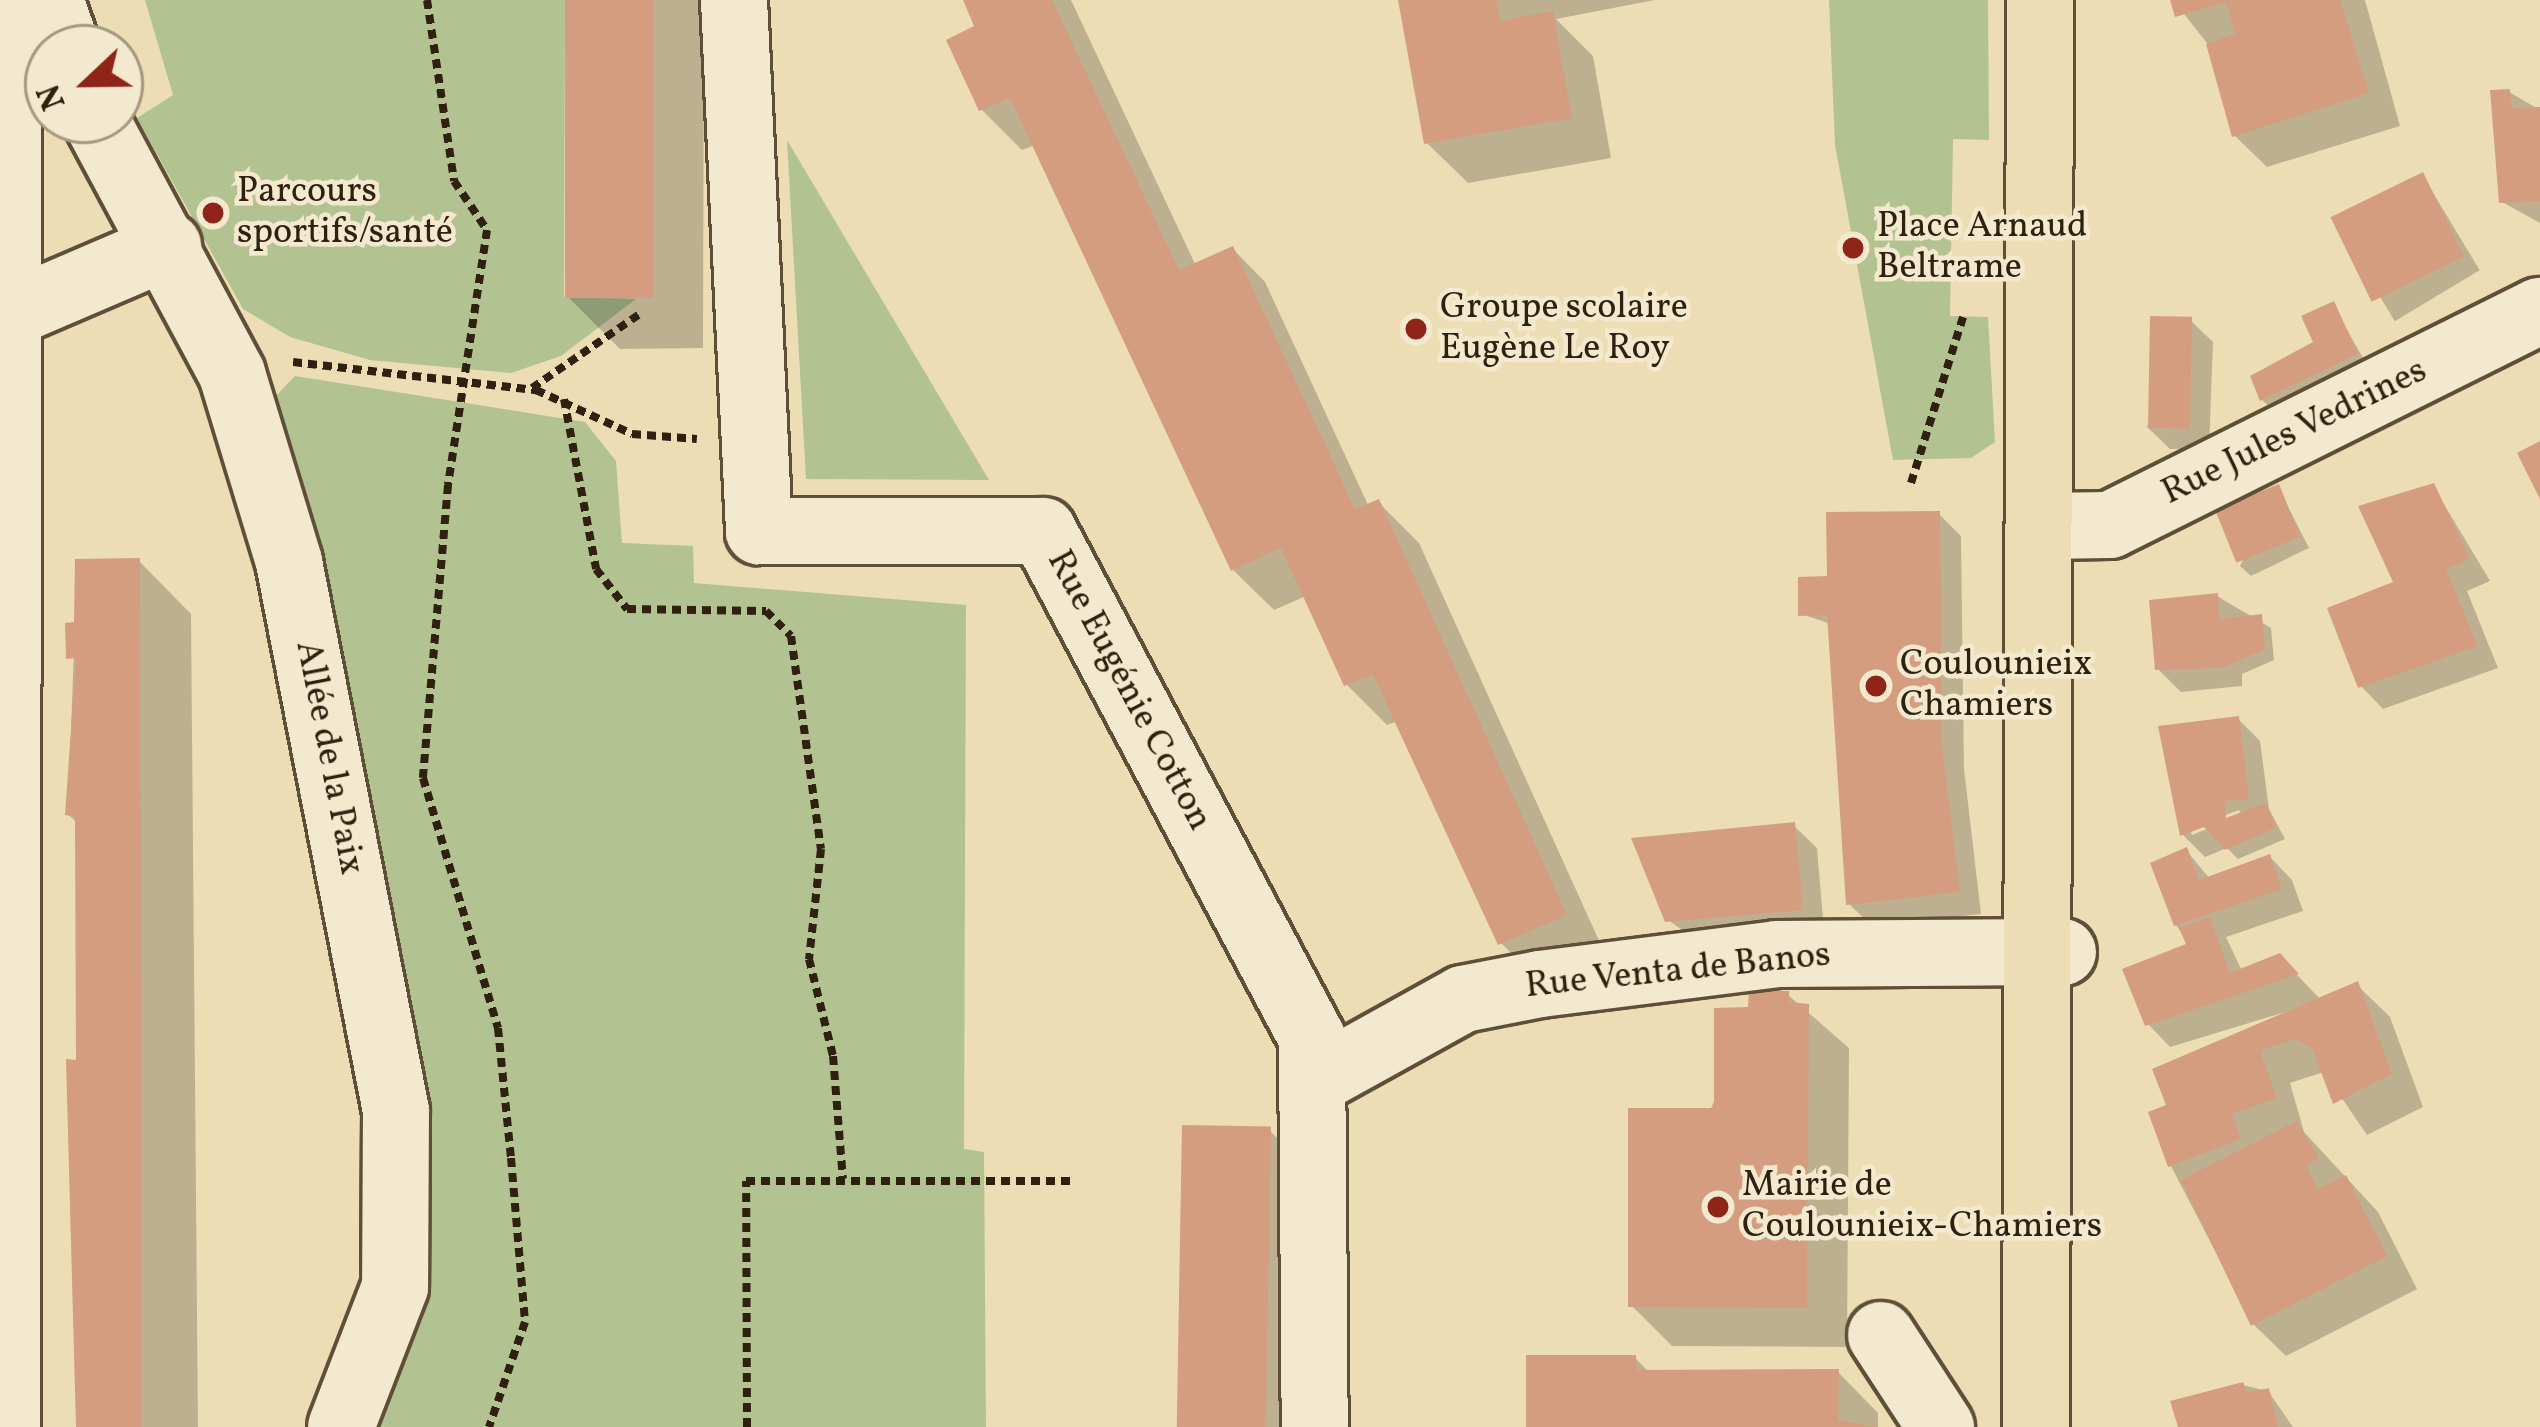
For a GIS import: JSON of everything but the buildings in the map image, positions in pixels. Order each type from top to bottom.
[{"type":"main road","points":[[2036,1427],[2060,631],[2043,526],[2039,0]]},
{"type":"main road","points":[[2048,952],[2068,1427]]},
{"type":"street","points":[[7,1427],[8,0]]},
{"type":"street","name":"Rue Eugénie Cotton","points":[[734,0],[759,531],[1043,531],[1312,1038],[1316,1081],[1315,1427]]},
{"type":"street","name":"Allée de la Paix","points":[[110,144],[232,374],[289,562],[396,1111],[395,1287],[341,1427]]},
{"type":"street","points":[[5,316],[168,246]]},
{"type":"street","name":"Rue Jules Vedrines","points":[[2043,526],[2110,525],[2540,311]]},
{"type":"street","name":"Rue Venta de Banos","points":[[1316,1081],[1463,999],[1540,984],[1776,954],[2048,952]]},
{"type":"street","points":[[1881,1335],[1941,1427]]},
{"type":"path","points":[[427,0],[454,181],[487,230],[463,386],[423,778],[498,1028],[512,1159],[525,1322],[489,1427]]},
{"type":"path","points":[[531,389],[641,313]]},
{"type":"path","points":[[1911,483],[1963,317]]},
{"type":"path","points":[[232,374],[293,362],[463,386],[531,389],[564,399],[632,434],[756,449]]},
{"type":"path","points":[[564,399],[596,569],[628,608],[766,611],[791,636],[821,849],[809,959],[833,1056],[843,1179]]},
{"type":"path","points":[[747,1427],[746,1181],[1074,1180]]},
{"type":"green space","points":[[145,0],[565,0],[564,297],[636,299],[561,356],[511,373],[370,360],[290,337],[243,309],[144,131],[144,114],[173,95]]},
{"type":"green space","points":[[1829,0],[1988,0],[1989,140],[1953,139],[1950,316],[1988,317],[1995,442],[1971,458],[1893,460],[1835,145]]},
{"type":"green space","points":[[787,140],[989,480],[806,479]]},
{"type":"green space","points":[[295,376],[585,422],[616,461],[622,543],[693,546],[694,583],[966,605],[964,1149],[984,1152],[986,1427],[358,1427],[410,1287],[270,402]]},
{"type":"place","name":"Parcours sportifs/santé","points":[[213,213]]},
{"type":"place","name":"Place Arnaud Beltrame","points":[[1853,248]]},
{"type":"place","name":"Groupe scolaire Eugène Le Roy","points":[[1416,329]]},
{"type":"place","name":"Coulounieix Chamiers","points":[[1876,686]]},
{"type":"place","name":"Mairie de Coulounieix-Chamiers","points":[[1718,1207]]}]
